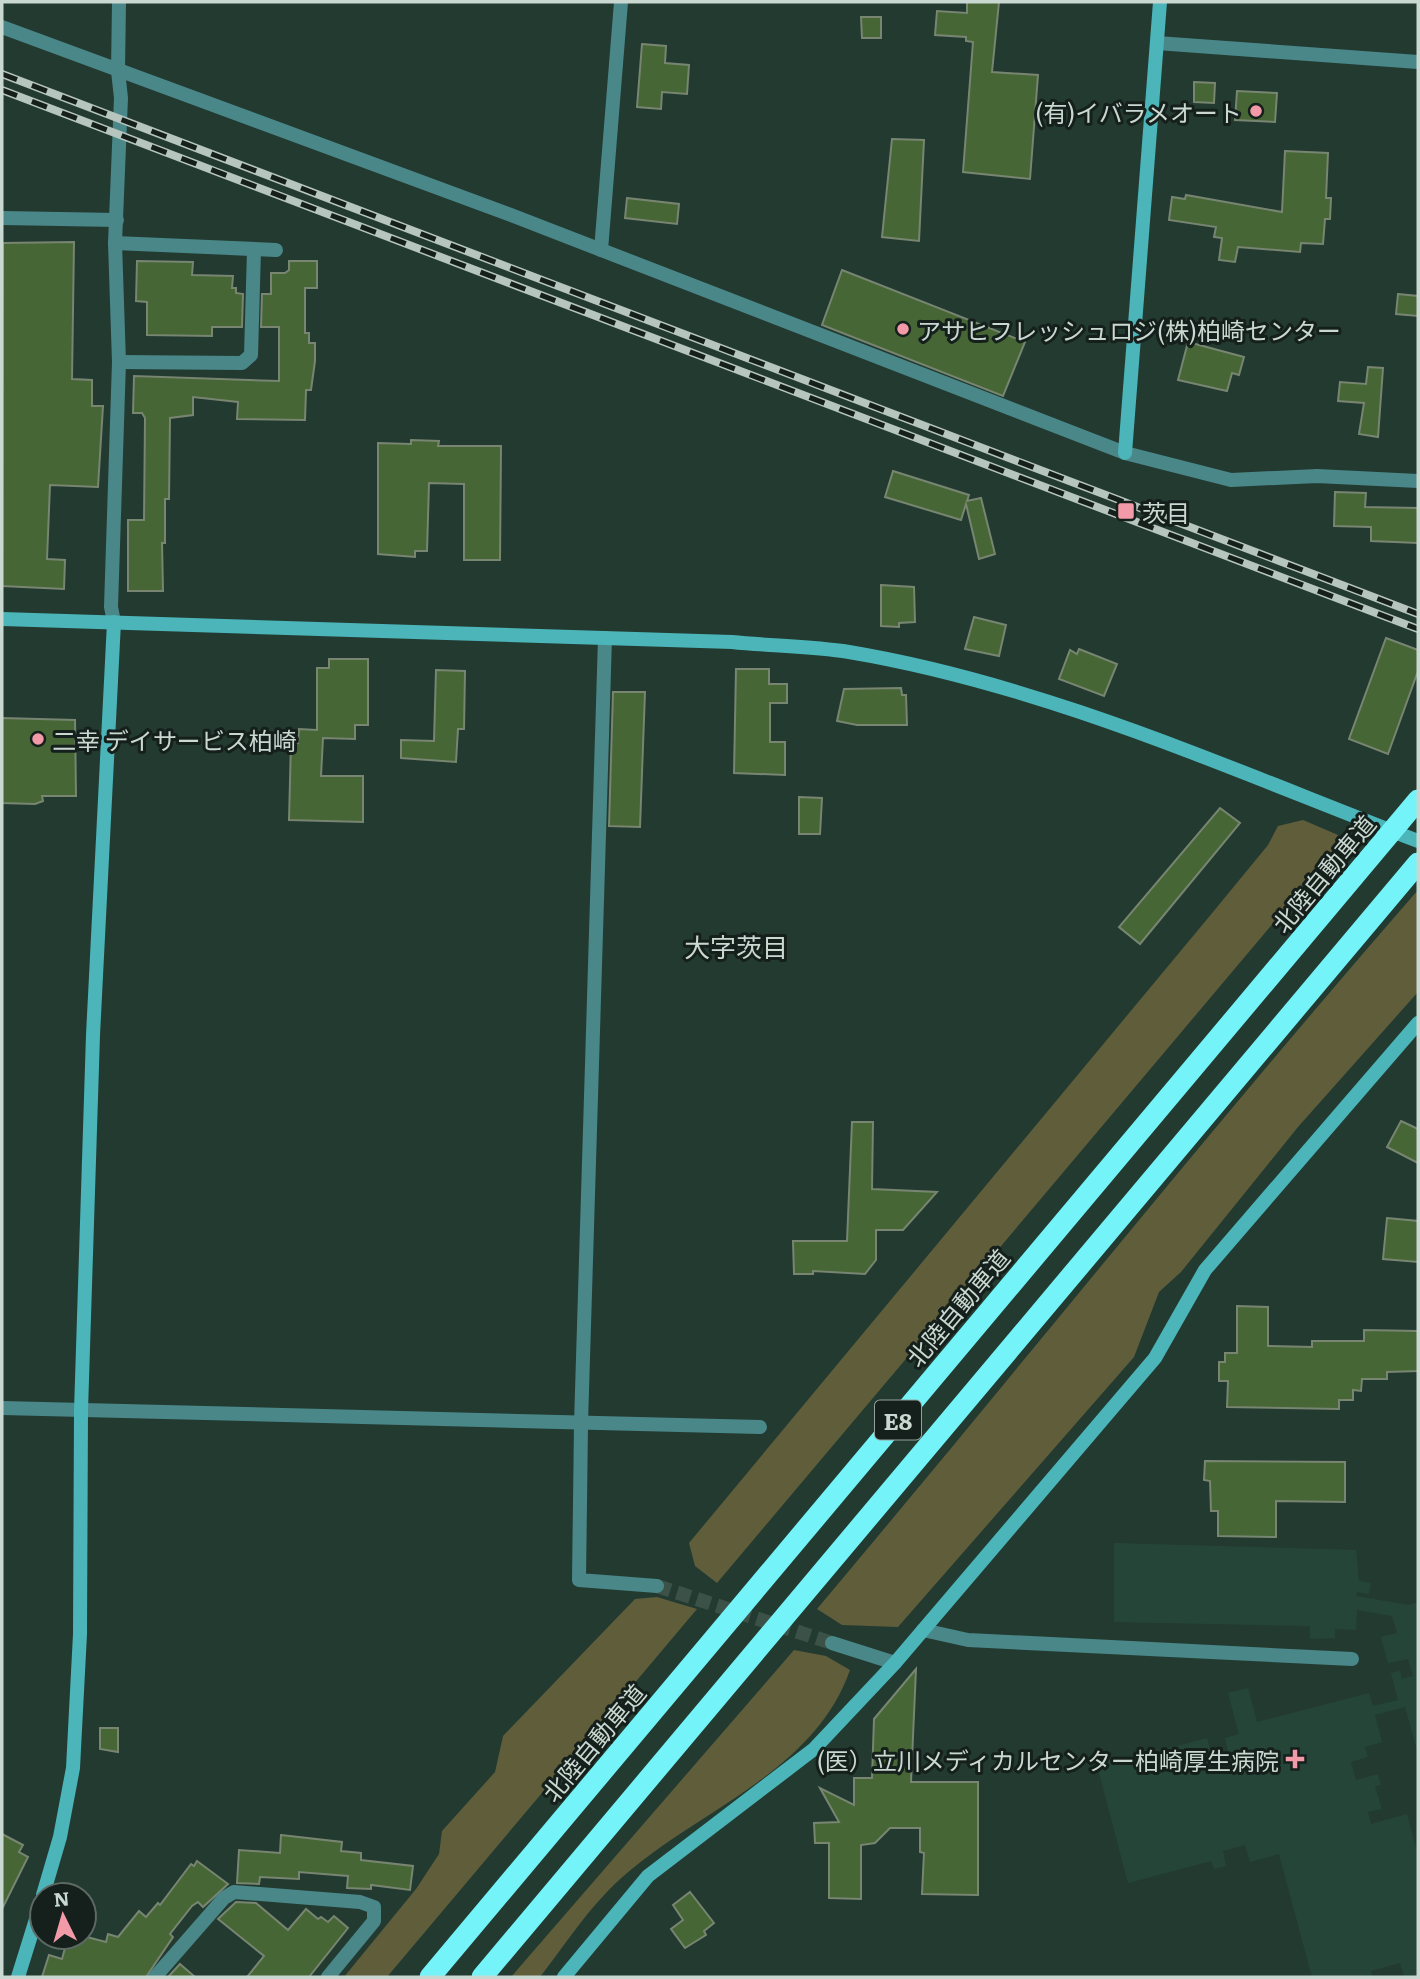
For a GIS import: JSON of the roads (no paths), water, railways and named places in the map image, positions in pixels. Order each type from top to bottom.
[{"type":"highway","name":"北陸自動車道","points":[[430,1977],[1418,800]]},
{"type":"highway","name":"E8","points":[[482,1977],[1413,870]]},
{"type":"street","points":[[47,1881],[60,1837],[73,1768],[80,1634],[81,1411],[93,1035],[114,622],[111,607],[119,362],[115,243],[121,98],[118,71],[119,2]]},
{"type":"street","points":[[601,250],[621,2]]},
{"type":"street","points":[[1125,453],[1160,2]]},
{"type":"street","points":[[2,27],[601,250],[1125,453],[1231,480],[1317,476],[1418,481]]},
{"type":"street","points":[[1157,43],[1418,62]]},
{"type":"street","points":[[2,218],[117,220]]},
{"type":"street","points":[[115,243],[276,250]]},
{"type":"street","points":[[119,362],[242,363],[251,355],[254,250]]},
{"type":"street","points":[[2,619],[732,642],[847,652],[964,677],[1059,705],[1418,841]]},
{"type":"street","points":[[605,638],[581,1424],[579,1580],[657,1586]]},
{"type":"street","points":[[564,1977],[648,1876],[814,1749],[895,1663],[1155,1358],[1205,1270],[1418,1023]]},
{"type":"street","points":[[2,1408],[760,1427]]},
{"type":"street","points":[[923,1630],[968,1640],[1352,1659]]},
{"type":"street","points":[[832,1643],[895,1663]]},
{"type":"street","points":[[155,1977],[224,1898],[234,1892],[360,1902],[374,1907],[374,1921],[328,1977]]},
{"type":"street","points":[[18,1977],[28,1945]]},
{"type":"tunnel","points":[[657,1586],[832,1643]]},
{"type":"railway","points":[[2,74],[1418,614]]},
{"type":"railway","points":[[2,90],[1418,629]]},
{"type":"place","name":"(有)イバラメオート","points":[[1256,111]]},
{"type":"place","name":"アサヒフレッシュロジ(株)柏崎センター","points":[[903,329]]},
{"type":"place","name":"茨目","points":[[1126,511]]},
{"type":"place","name":"二幸 デイサービス柏崎","points":[[38,739]]},
{"type":"place","name":"(医）立川メディカルセンター柏崎厚生病院","points":[[1295,1759]]},
{"type":"district","name":"大字茨目","points":[[736,945]]}]
